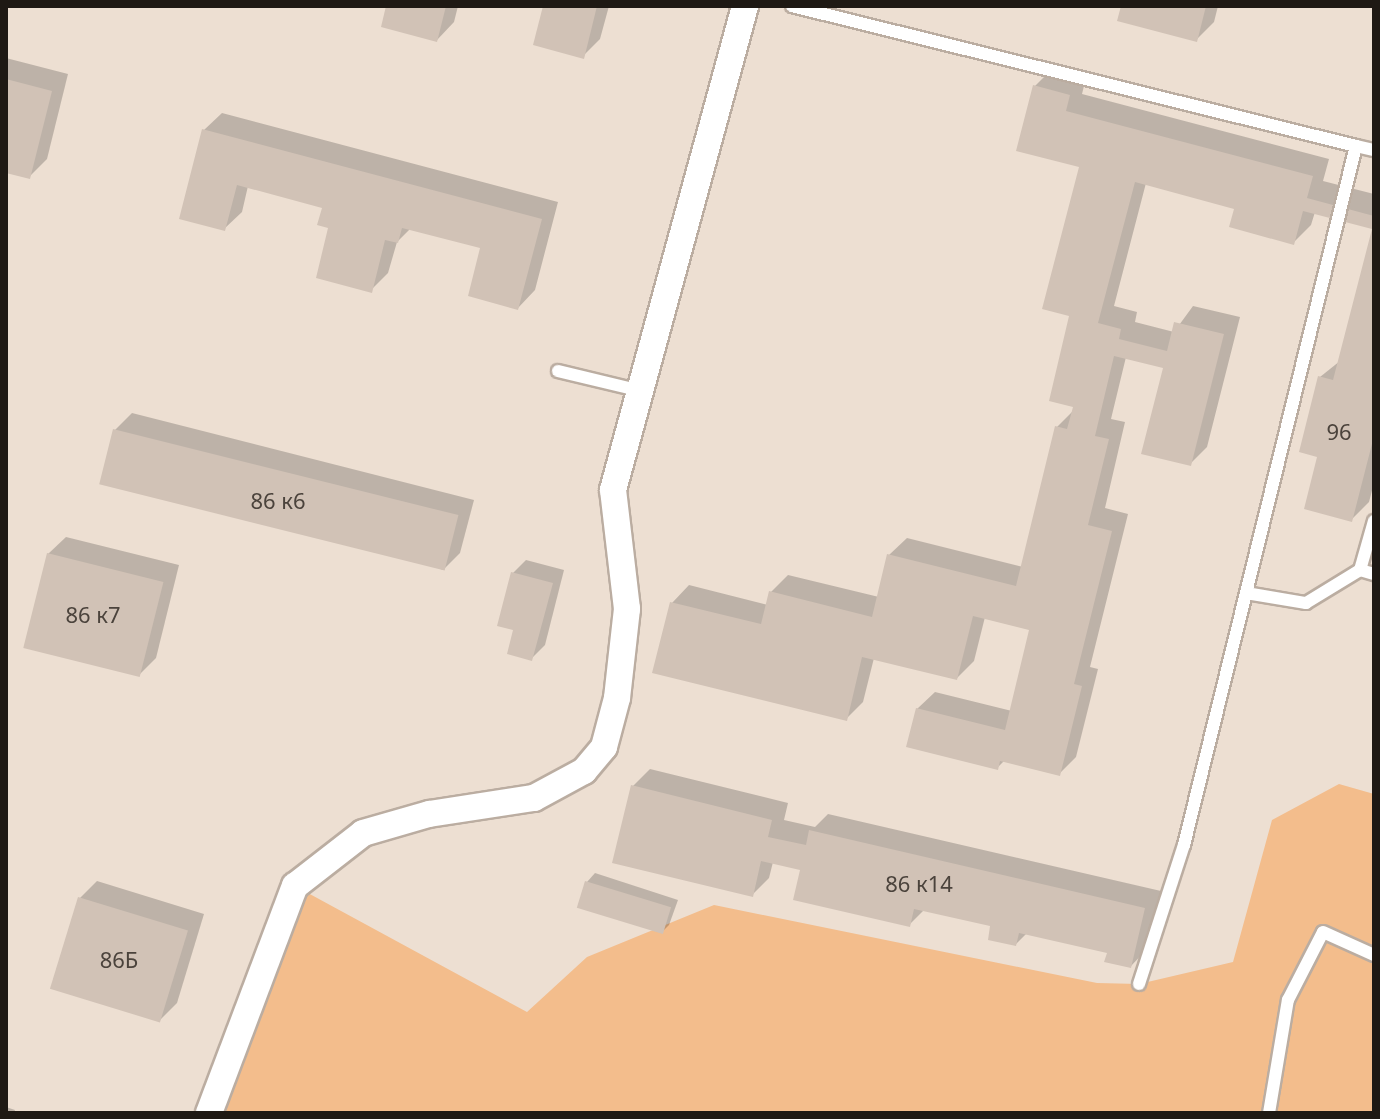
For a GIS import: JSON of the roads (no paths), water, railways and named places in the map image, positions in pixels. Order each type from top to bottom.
[{"type":"street","points":[[209,1113],[254,986],[295,886],[304,877],[363,833],[429,814],[534,798],[584,771],[604,747],[617,698],[627,609],[613,490],[745,6]]},
{"type":"lane","points":[[792,6],[1374,150]]},
{"type":"lane","points":[[1139,984],[1184,845],[1356,146]]},
{"type":"lane","points":[[558,371],[641,391]]},
{"type":"lane","points":[[1246,593],[1306,603],[1360,570],[1374,521]]},
{"type":"lane","points":[[1360,570],[1374,574]]},
{"type":"lane","points":[[1269,1113],[1288,1000],[1323,932],[1374,955]]}]
